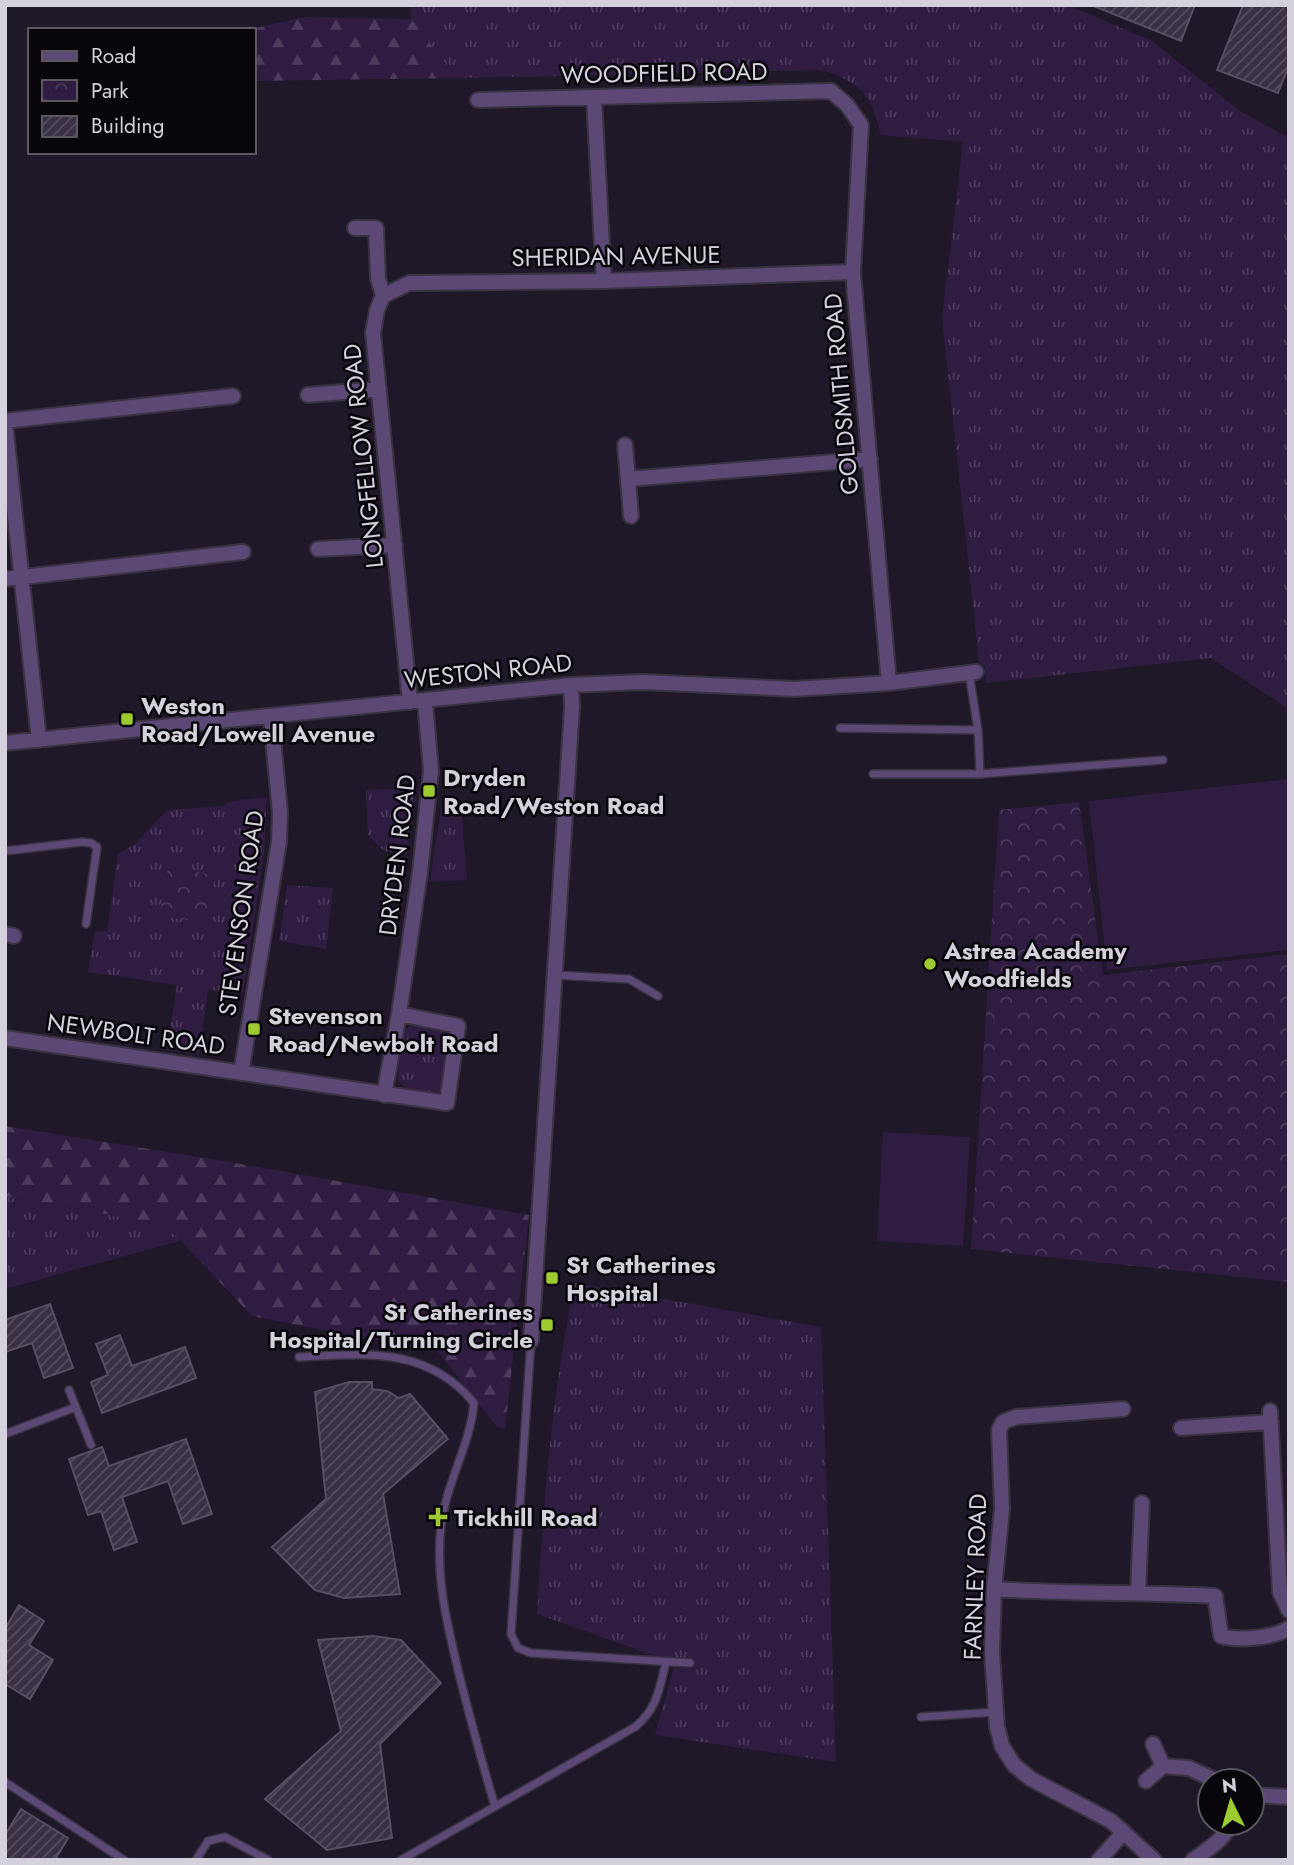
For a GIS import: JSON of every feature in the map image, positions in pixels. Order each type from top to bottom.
[{"type":"street","name":"WOODFIELD ROAD","points":[[478,100],[831,91],[847,105]]},
{"type":"street","points":[[594,98],[604,281]]},
{"type":"street","name":"GOLDSMITH ROAD","points":[[847,105],[861,125],[853,272],[889,683]]},
{"type":"street","name":"LONGFELLOW ROAD","points":[[355,228],[376,228],[378,278],[383,296],[377,310],[373,333],[395,545],[418,701]]},
{"type":"street","name":"SHERIDAN AVENUE","points":[[383,296],[409,283],[604,281],[853,272]]},
{"type":"street","points":[[308,395],[379,389]]},
{"type":"street","points":[[39,740],[5,422],[233,396]]},
{"type":"street","points":[[625,445],[631,516]]},
{"type":"street","points":[[628,478],[870,459]]},
{"type":"street","points":[[318,549],[395,545]]},
{"type":"street","points":[[5,579],[243,552]]},
{"type":"street","name":"WESTON ROAD","points":[[5,743],[571,685],[643,682],[794,689],[889,683],[973,673]]},
{"type":"street","points":[[531,1341],[572,707],[571,685]]},
{"type":"street","name":"DRYDEN ROAD","points":[[384,1095],[420,872],[431,771],[418,701]]},
{"type":"street","name":"STEVENSON ROAD","points":[[241,1073],[279,842],[280,813],[271,717]]},
{"type":"street","points":[[384,1095],[442,1104],[449,1099],[458,1026],[399,1014]]},
{"type":"street","name":"NEWBOLT ROAD","points":[[5,1038],[384,1095]]},
{"type":"street","name":"FARNLEY ROAD","points":[[1123,1409],[1016,1417],[1003,1422],[999,1430],[1002,1509],[994,1589],[992,1652],[996,1712],[1002,1746],[1014,1765],[1031,1779],[1084,1805],[1124,1832],[1154,1860]]},
{"type":"street","points":[[1181,1428],[1270,1416],[1280,1592],[1289,1611]]},
{"type":"street","points":[[1138,1592],[1142,1503]]},
{"type":"street","points":[[994,1589],[1065,1594],[1138,1592],[1215,1596],[1219,1632],[1226,1638],[1270,1636],[1289,1628]]},
{"type":"street","points":[[1153,1744],[1163,1766]]},
{"type":"street","points":[[1146,1781],[1163,1766],[1189,1768],[1196,1771]]},
{"type":"street","points":[[1266,1796],[1289,1797]]},
{"type":"street","points":[[1099,1860],[1124,1832]]},
{"type":"street","points":[[1193,1860],[1221,1837]]},
{"type":"lane","points":[[973,673],[980,774]]},
{"type":"lane","points":[[840,728],[978,730]]},
{"type":"lane","points":[[873,774],[980,774],[1163,760]]},
{"type":"lane","points":[[5,851],[82,842],[92,843],[97,847],[86,925]]},
{"type":"lane","points":[[555,975],[629,979],[658,996]]},
{"type":"lane","points":[[531,1341],[511,1634],[518,1648],[531,1653],[690,1663]]},
{"type":"lane","points":[[299,1357],[360,1354],[407,1360],[431,1367],[460,1386],[474,1403],[471,1428],[448,1487],[438,1561],[443,1600],[457,1664],[495,1806]]},
{"type":"lane","points":[[69,1390],[91,1445]]},
{"type":"lane","points":[[5,1434],[76,1407]]},
{"type":"lane","points":[[401,1860],[635,1727],[648,1716],[656,1702],[666,1662]]},
{"type":"lane","points":[[921,1717],[996,1712]]},
{"type":"lane","points":[[5,1782],[124,1860]]},
{"type":"lane","points":[[196,1860],[208,1841],[225,1837],[268,1860]]},
{"type":"green space","points":[[410,5],[1068,5],[1152,41],[1240,111],[1289,138],[1289,709],[1211,658],[986,683],[985,666],[979,662],[942,318],[963,142],[881,135],[873,109],[863,93],[848,81],[824,70],[457,78],[411,19]]},
{"type":"green space","points":[[304,17],[411,19],[457,78],[256,81],[256,28]]},
{"type":"green space","points":[[1289,779],[1289,950],[1107,970],[1089,801]]},
{"type":"green space","points":[[417,788],[407,854],[384,851],[368,835],[366,790]]},
{"type":"green space","points":[[267,797],[264,853],[243,993],[208,990],[199,1055],[167,1050],[177,985],[88,972],[95,931],[107,931],[118,854],[134,845],[167,810],[222,806],[232,801]]},
{"type":"green space","points":[[1079,802],[1103,975],[1289,954],[1289,1282],[971,1249],[999,810]]},
{"type":"green space","points":[[441,808],[461,808],[467,880],[430,882]]},
{"type":"green space","points":[[168,867],[215,875],[208,923],[160,916]]},
{"type":"green space","points":[[287,885],[333,888],[326,949],[279,941]]},
{"type":"green space","points":[[413,1024],[448,1030],[451,1033],[442,1091],[418,1092],[398,1081],[402,1032]]},
{"type":"green space","points":[[5,1126],[224,1161],[529,1215],[505,1429],[497,1427],[438,1352],[252,1316],[177,1237],[156,1223],[5,1196]]},
{"type":"green space","points":[[883,1132],[970,1137],[963,1246],[877,1241]]},
{"type":"green space","points":[[5,1196],[156,1223],[183,1240],[5,1289]]},
{"type":"green space","points":[[575,1283],[821,1327],[836,1762],[655,1735],[675,1663],[537,1614],[550,1447],[560,1365]]},
{"type":"building","points":[[1091,5],[1195,5],[1181,41]]},
{"type":"building","points":[[1243,5],[1289,5],[1289,65],[1278,93],[1217,70]]},
{"type":"building","points":[[50,1304],[73,1368],[44,1378],[32,1343],[5,1352],[5,1320]]},
{"type":"building","points":[[120,1335],[132,1366],[185,1347],[196,1378],[102,1413],[91,1382],[108,1375],[96,1344]]},
{"type":"building","points":[[349,1382],[372,1382],[372,1389],[387,1391],[399,1398],[410,1394],[448,1439],[383,1494],[400,1594],[344,1598],[315,1590],[272,1547],[326,1499],[315,1392]]},
{"type":"building","points":[[186,1439],[212,1514],[183,1524],[168,1481],[122,1497],[137,1542],[114,1550],[101,1511],[88,1515],[69,1459],[102,1447],[109,1466]]},
{"type":"building","points":[[19,1605],[44,1621],[29,1645],[53,1660],[30,1699],[5,1684],[5,1629]]},
{"type":"building","points":[[373,1636],[401,1640],[441,1683],[380,1744],[392,1838],[327,1850],[265,1799],[341,1731],[318,1640]]},
{"type":"building","points":[[21,1809],[68,1838],[55,1860],[5,1860],[5,1835]]},
{"type":"place","name":"Weston Road/Lowell Avenue","points":[[127,719]]},
{"type":"place","name":"Dryden Road/Weston Road","points":[[429,791]]},
{"type":"place","name":"Astrea Academy Woodfields","points":[[930,964]]},
{"type":"place","name":"Stevenson Road/Newbolt Road","points":[[254,1029]]},
{"type":"place","name":"St Catherines Hospital","points":[[552,1278]]},
{"type":"place","name":"St Catherines Hospital/Turning Circle","points":[[547,1325]]},
{"type":"place","name":"Tickhill Road","points":[[438,1517]]}]
